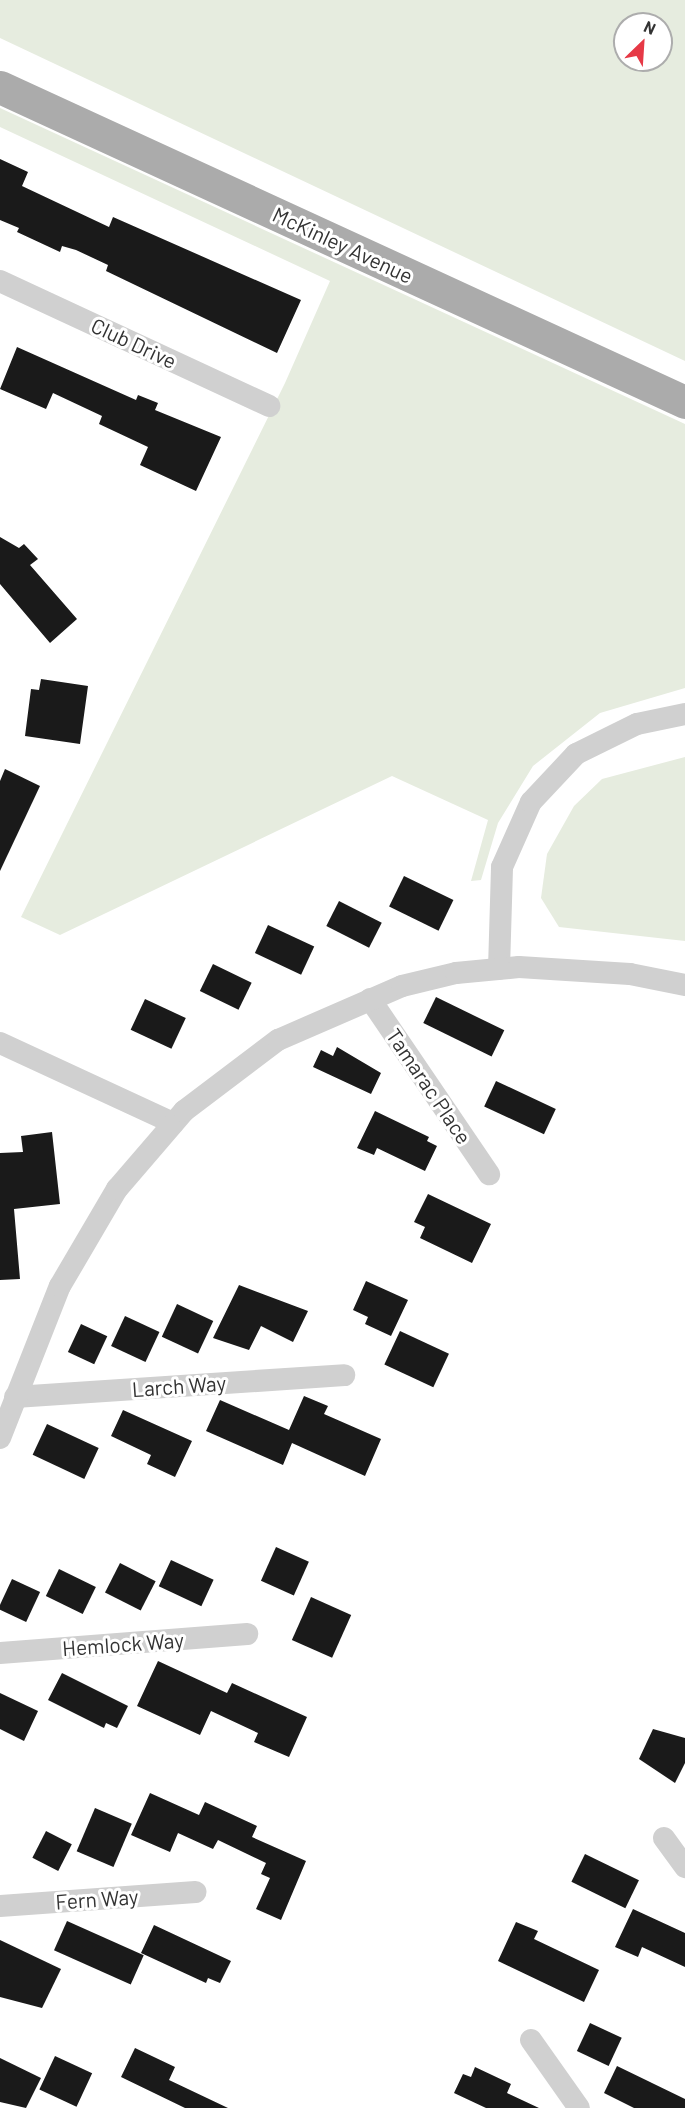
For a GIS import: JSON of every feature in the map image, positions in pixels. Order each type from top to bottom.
[{"type":"main road","name":"McKinley Avenue","points":[[0,87],[685,402]]},
{"type":"street","name":"Club Drive","points":[[0,281],[269,406]]},
{"type":"street","points":[[499,969],[502,867],[531,802],[576,754],[637,724],[685,714]]},
{"type":"street","points":[[0,1438],[15,1397],[86,1235],[173,1123],[226,1075],[278,1040],[370,999],[456,973],[499,969],[630,974],[685,985]]},
{"type":"street","name":"Tamarac Place","points":[[370,999],[489,1174]]},
{"type":"street","points":[[0,1043],[173,1123]]},
{"type":"street","name":"Larch Way","points":[[15,1397],[344,1375]]},
{"type":"street","name":"Hemlock Way","points":[[0,1653],[247,1634]]},
{"type":"street","points":[[664,1838],[685,1867]]},
{"type":"street","name":"Fern Way","points":[[0,1906],[195,1892]]},
{"type":"street","points":[[531,2040],[579,2108]]},
{"type":"shaded area","points":[[0,0],[685,0],[685,361],[0,38]]},
{"type":"shaded area","points":[[0,108],[685,424],[685,688],[600,713],[533,766],[498,823],[481,880],[471,881],[488,820],[392,776],[60,935],[21,917],[285,383],[330,281],[0,127]]},
{"type":"shaded area","points":[[685,757],[685,941],[559,927],[541,898],[547,854],[574,806],[602,779]]},
{"type":"building","points":[[0,159],[28,172],[22,186],[109,227],[113,217],[301,300],[277,353],[106,271],[108,265],[76,250],[62,246],[60,252],[17,232],[19,228],[0,220]]},
{"type":"building","points":[[17,347],[136,400],[138,395],[158,403],[155,410],[221,437],[196,491],[140,465],[148,447],[99,424],[102,416],[53,393],[46,409],[0,389]]},
{"type":"building","points":[[0,537],[19,548],[24,544],[38,559],[30,565],[77,619],[50,643],[0,584]]},
{"type":"building","points":[[41,679],[88,686],[80,744],[25,736],[31,689],[39,690]]},
{"type":"building","points":[[5,769],[40,786],[0,871],[0,781]]},
{"type":"building","points":[[404,876],[453,900],[439,931],[389,907]]},
{"type":"building","points":[[339,901],[382,923],[369,948],[326,926]]},
{"type":"building","points":[[268,925],[314,947],[301,975],[255,953]]},
{"type":"building","points":[[213,964],[252,983],[238,1010],[200,991]]},
{"type":"building","points":[[436,997],[504,1030],[492,1056],[423,1023]]},
{"type":"building","points":[[145,999],[186,1018],[171,1049],[131,1030]]},
{"type":"building","points":[[337,1047],[381,1073],[371,1094],[313,1067],[321,1050],[333,1056]]},
{"type":"building","points":[[496,1081],[556,1109],[544,1134],[484,1106]]},
{"type":"building","points":[[375,1111],[429,1137],[427,1141],[437,1146],[425,1171],[377,1148],[374,1155],[357,1148]]},
{"type":"building","points":[[52,1132],[60,1204],[14,1209],[20,1279],[0,1280],[0,1153],[23,1152],[21,1136]]},
{"type":"building","points":[[428,1194],[491,1224],[472,1263],[420,1238],[425,1227],[414,1222]]},
{"type":"building","points":[[366,1281],[408,1300],[391,1336],[365,1324],[368,1317],[353,1310]]},
{"type":"building","points":[[239,1285],[308,1311],[293,1342],[261,1326],[249,1350],[213,1338]]},
{"type":"building","points":[[177,1304],[213,1321],[198,1354],[162,1337]]},
{"type":"building","points":[[125,1316],[159,1332],[145,1362],[111,1346]]},
{"type":"building","points":[[81,1324],[107,1336],[94,1364],[68,1352]]},
{"type":"building","points":[[400,1331],[449,1354],[433,1387],[384,1365]]},
{"type":"building","points":[[304,1396],[328,1406],[324,1414],[381,1439],[365,1476],[292,1443],[283,1465],[206,1431],[220,1400],[289,1430]]},
{"type":"building","points":[[123,1410],[192,1441],[175,1477],[147,1464],[151,1455],[111,1436]]},
{"type":"building","points":[[47,1424],[99,1448],[84,1479],[33,1455]]},
{"type":"building","points":[[276,1547],[309,1562],[294,1595],[261,1581]]},
{"type":"building","points":[[171,1560],[214,1580],[201,1606],[159,1586]]},
{"type":"building","points":[[120,1563],[156,1581],[141,1611],[105,1592]]},
{"type":"building","points":[[59,1569],[96,1587],[83,1614],[46,1596]]},
{"type":"building","points":[[12,1579],[40,1592],[26,1622],[0,1610],[0,1605]]},
{"type":"building","points":[[311,1597],[351,1615],[332,1658],[292,1640]]},
{"type":"building","points":[[158,1661],[227,1693],[232,1683],[307,1717],[289,1757],[254,1742],[258,1733],[211,1711],[200,1735],[137,1706]]},
{"type":"building","points":[[62,1673],[128,1706],[117,1728],[106,1723],[104,1728],[48,1700]]},
{"type":"building","points":[[0,1693],[38,1711],[24,1741],[0,1729]]},
{"type":"building","points":[[653,1729],[685,1738],[685,1763],[675,1783],[639,1759]]},
{"type":"building","points":[[150,1793],[199,1815],[205,1802],[257,1826],[252,1837],[306,1861],[281,1920],[256,1909],[270,1878],[261,1874],[266,1863],[218,1840],[213,1849],[178,1833],[170,1852],[131,1835]]},
{"type":"building","points":[[95,1808],[132,1824],[113,1867],[77,1851]]},
{"type":"building","points":[[46,1831],[72,1844],[58,1871],[32,1858]]},
{"type":"building","points":[[585,1854],[639,1880],[625,1908],[571,1882]]},
{"type":"building","points":[[633,1909],[685,1933],[685,1967],[642,1947],[638,1957],[615,1947]]},
{"type":"building","points":[[67,1921],[144,1955],[131,1984],[54,1950]]},
{"type":"building","points":[[516,1922],[538,1931],[534,1939],[599,1970],[584,2002],[498,1961]]},
{"type":"building","points":[[154,1925],[231,1961],[220,1983],[208,1978],[206,1983],[141,1953]]},
{"type":"building","points":[[0,1940],[61,1969],[42,2008],[0,1997]]},
{"type":"building","points":[[590,2023],[622,2038],[609,2066],[577,2051]]},
{"type":"building","points":[[135,2048],[175,2067],[169,2080],[228,2108],[185,2108],[121,2077]]},
{"type":"building","points":[[55,2056],[92,2073],[77,2107],[39,2090]]},
{"type":"building","points":[[0,2058],[41,2078],[26,2108],[0,2102]]},
{"type":"building","points":[[617,2066],[685,2099],[685,2108],[634,2108],[604,2093]]},
{"type":"building","points":[[475,2067],[511,2084],[507,2093],[539,2108],[486,2108],[454,2093],[463,2074],[471,2077]]}]
